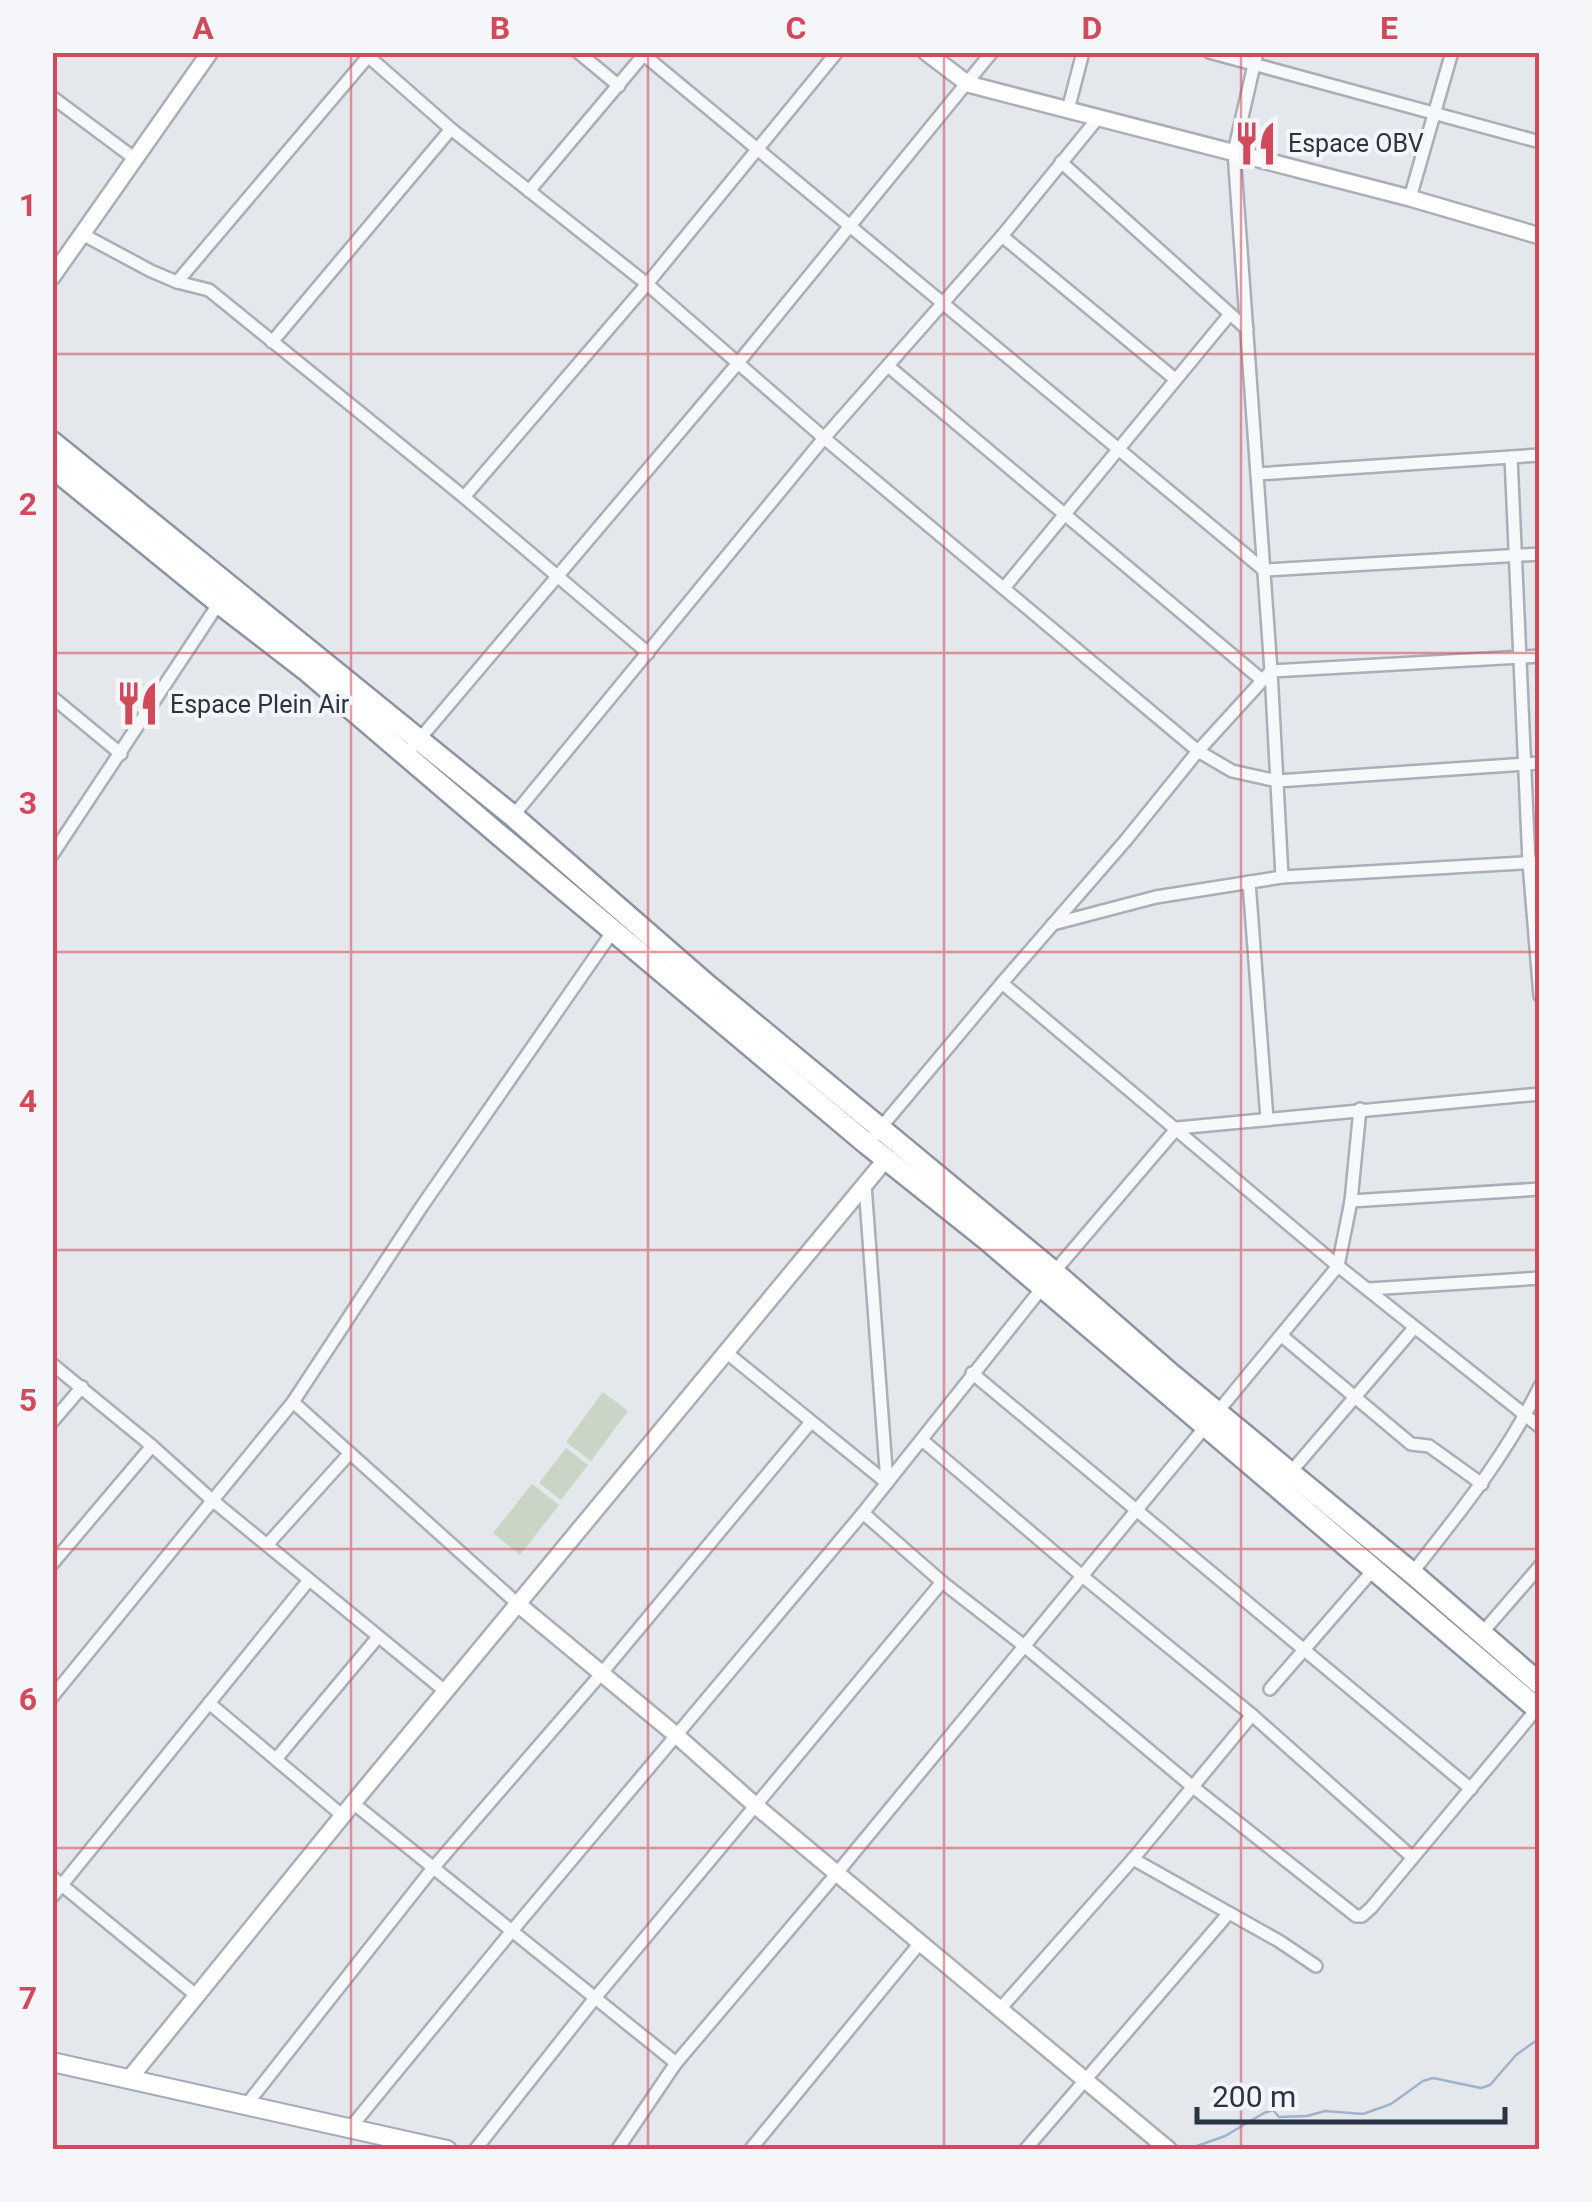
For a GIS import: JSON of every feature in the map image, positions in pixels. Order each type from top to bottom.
[{"type":"highway","points":[[52,442],[306,670],[512,816],[706,984],[873,1137],[886,1159],[986,1239],[1048,1280]]},
{"type":"highway","points":[[52,467],[224,594]]},
{"type":"highway","points":[[412,748],[613,931],[1048,1280],[1538,1708]]},
{"type":"highway","points":[[1212,1420],[1290,1473],[1540,1684]]},
{"type":"main road","points":[[52,2062],[447,2150]]},
{"type":"street","points":[[52,276],[210,52]]},
{"type":"street","points":[[578,52],[618,86]]},
{"type":"street","points":[[464,497],[647,284],[838,52]]},
{"type":"street","points":[[926,52],[968,84],[1410,198],[1540,236]]},
{"type":"street","points":[[412,748],[738,363],[992,52]]},
{"type":"street","points":[[1068,110],[1083,52]]},
{"type":"street","points":[[1209,52],[1255,59],[1540,142]]},
{"type":"street","points":[[1410,198],[1452,52]]},
{"type":"street","points":[[177,282],[370,54],[451,129],[647,284],[824,438],[1198,751],[1232,771],[1277,780],[1533,763]]},
{"type":"street","points":[[529,191],[645,54],[1264,570],[1540,554]]},
{"type":"street","points":[[1255,59],[1234,152],[1282,877]]},
{"type":"street","points":[[52,97],[134,158]]},
{"type":"street","points":[[512,816],[824,438],[1002,236],[1098,118]]},
{"type":"street","points":[[272,342],[451,129]]},
{"type":"street","points":[[1062,162],[1247,330]]},
{"type":"street","points":[[82,234],[177,282],[210,290],[648,653]]},
{"type":"street","points":[[1002,236],[1175,379]]},
{"type":"street","points":[[1004,588],[1230,314]]},
{"type":"street","points":[[888,366],[1267,676],[1540,656]]},
{"type":"street","points":[[1257,474],[1540,455]]},
{"type":"street","points":[[1511,457],[1521,658],[1533,763],[1540,996]]},
{"type":"street","points":[[52,854],[224,594]]},
{"type":"street","points":[[873,1137],[1198,751],[1267,676]]},
{"type":"street","points":[[52,697],[121,754]]},
{"type":"street","points":[[1054,924],[1156,897],[1282,877],[1534,863]]},
{"type":"street","points":[[1250,882],[1266,1119]]},
{"type":"street","points":[[52,1697],[293,1402],[422,1206],[613,931]]},
{"type":"street","points":[[1002,982],[1338,1266],[1540,1427]]},
{"type":"street","points":[[352,2127],[1177,1128],[1540,1094]]},
{"type":"street","points":[[618,2150],[676,2064],[1338,1266],[1351,1200],[1360,1110]]},
{"type":"street","points":[[128,2079],[886,1159]]},
{"type":"street","points":[[865,1185],[887,1483]]},
{"type":"street","points":[[1351,1200],[1540,1189]]},
{"type":"street","points":[[1369,1289],[1540,1278]]},
{"type":"street","points":[[1290,1473],[1414,1328]]},
{"type":"street","points":[[1282,1336],[1412,1444],[1430,1446],[1482,1484]]},
{"type":"street","points":[[727,1353],[887,1483]]},
{"type":"street","points":[[52,1364],[445,1692]]},
{"type":"street","points":[[972,1373],[1471,1789]]},
{"type":"street","points":[[1412,1573],[1482,1484],[1540,1386]]},
{"type":"street","points":[[52,1422],[82,1387]]},
{"type":"street","points":[[293,1402],[518,1605],[1168,2150]]},
{"type":"street","points":[[246,2104],[433,1868],[811,1422]]},
{"type":"street","points":[[922,1440],[1252,1716],[1412,1857]]},
{"type":"street","points":[[52,1564],[152,1446]]},
{"type":"street","points":[[267,1545],[349,1454]]},
{"type":"street","points":[[863,1512],[942,1582],[1356,1916],[1372,1908],[1538,1708]]},
{"type":"street","points":[[1482,1633],[1540,1566]]},
{"type":"street","points":[[1270,1690],[1374,1568]]},
{"type":"street","points":[[52,1897],[57,1881],[309,1580]]},
{"type":"street","points":[[476,2150],[595,1998],[942,1582]]},
{"type":"street","points":[[276,1759],[378,1636]]},
{"type":"street","points":[[209,1703],[276,1759],[433,1868],[676,2064]]},
{"type":"street","points":[[1000,2009],[1133,1859],[1252,1716]]},
{"type":"street","points":[[1133,1859],[1316,1966]]},
{"type":"street","points":[[57,1881],[197,1996]]},
{"type":"street","points":[[1025,2150],[1228,1913]]},
{"type":"street","points":[[750,2150],[920,1943]]},
{"type":"green space","points":[[603,1392],[628,1411],[591,1461],[566,1442]]},
{"type":"green space","points":[[566,1448],[588,1465],[561,1500],[539,1483]]},
{"type":"green space","points":[[532,1484],[559,1505],[520,1555],[493,1533]]},
{"type":"waterway","points":[[1186,2150],[1225,2136],[1273,2110],[1279,2117],[1325,2111],[1363,2114],[1391,2104],[1433,2078],[1481,2088],[1490,2085],[1516,2055],[1540,2038]]},
{"type":"place","name":"Espace OBV","points":[[1255,143]]},
{"type":"place","name":"Espace Plein Air","points":[[137,704]]}]
